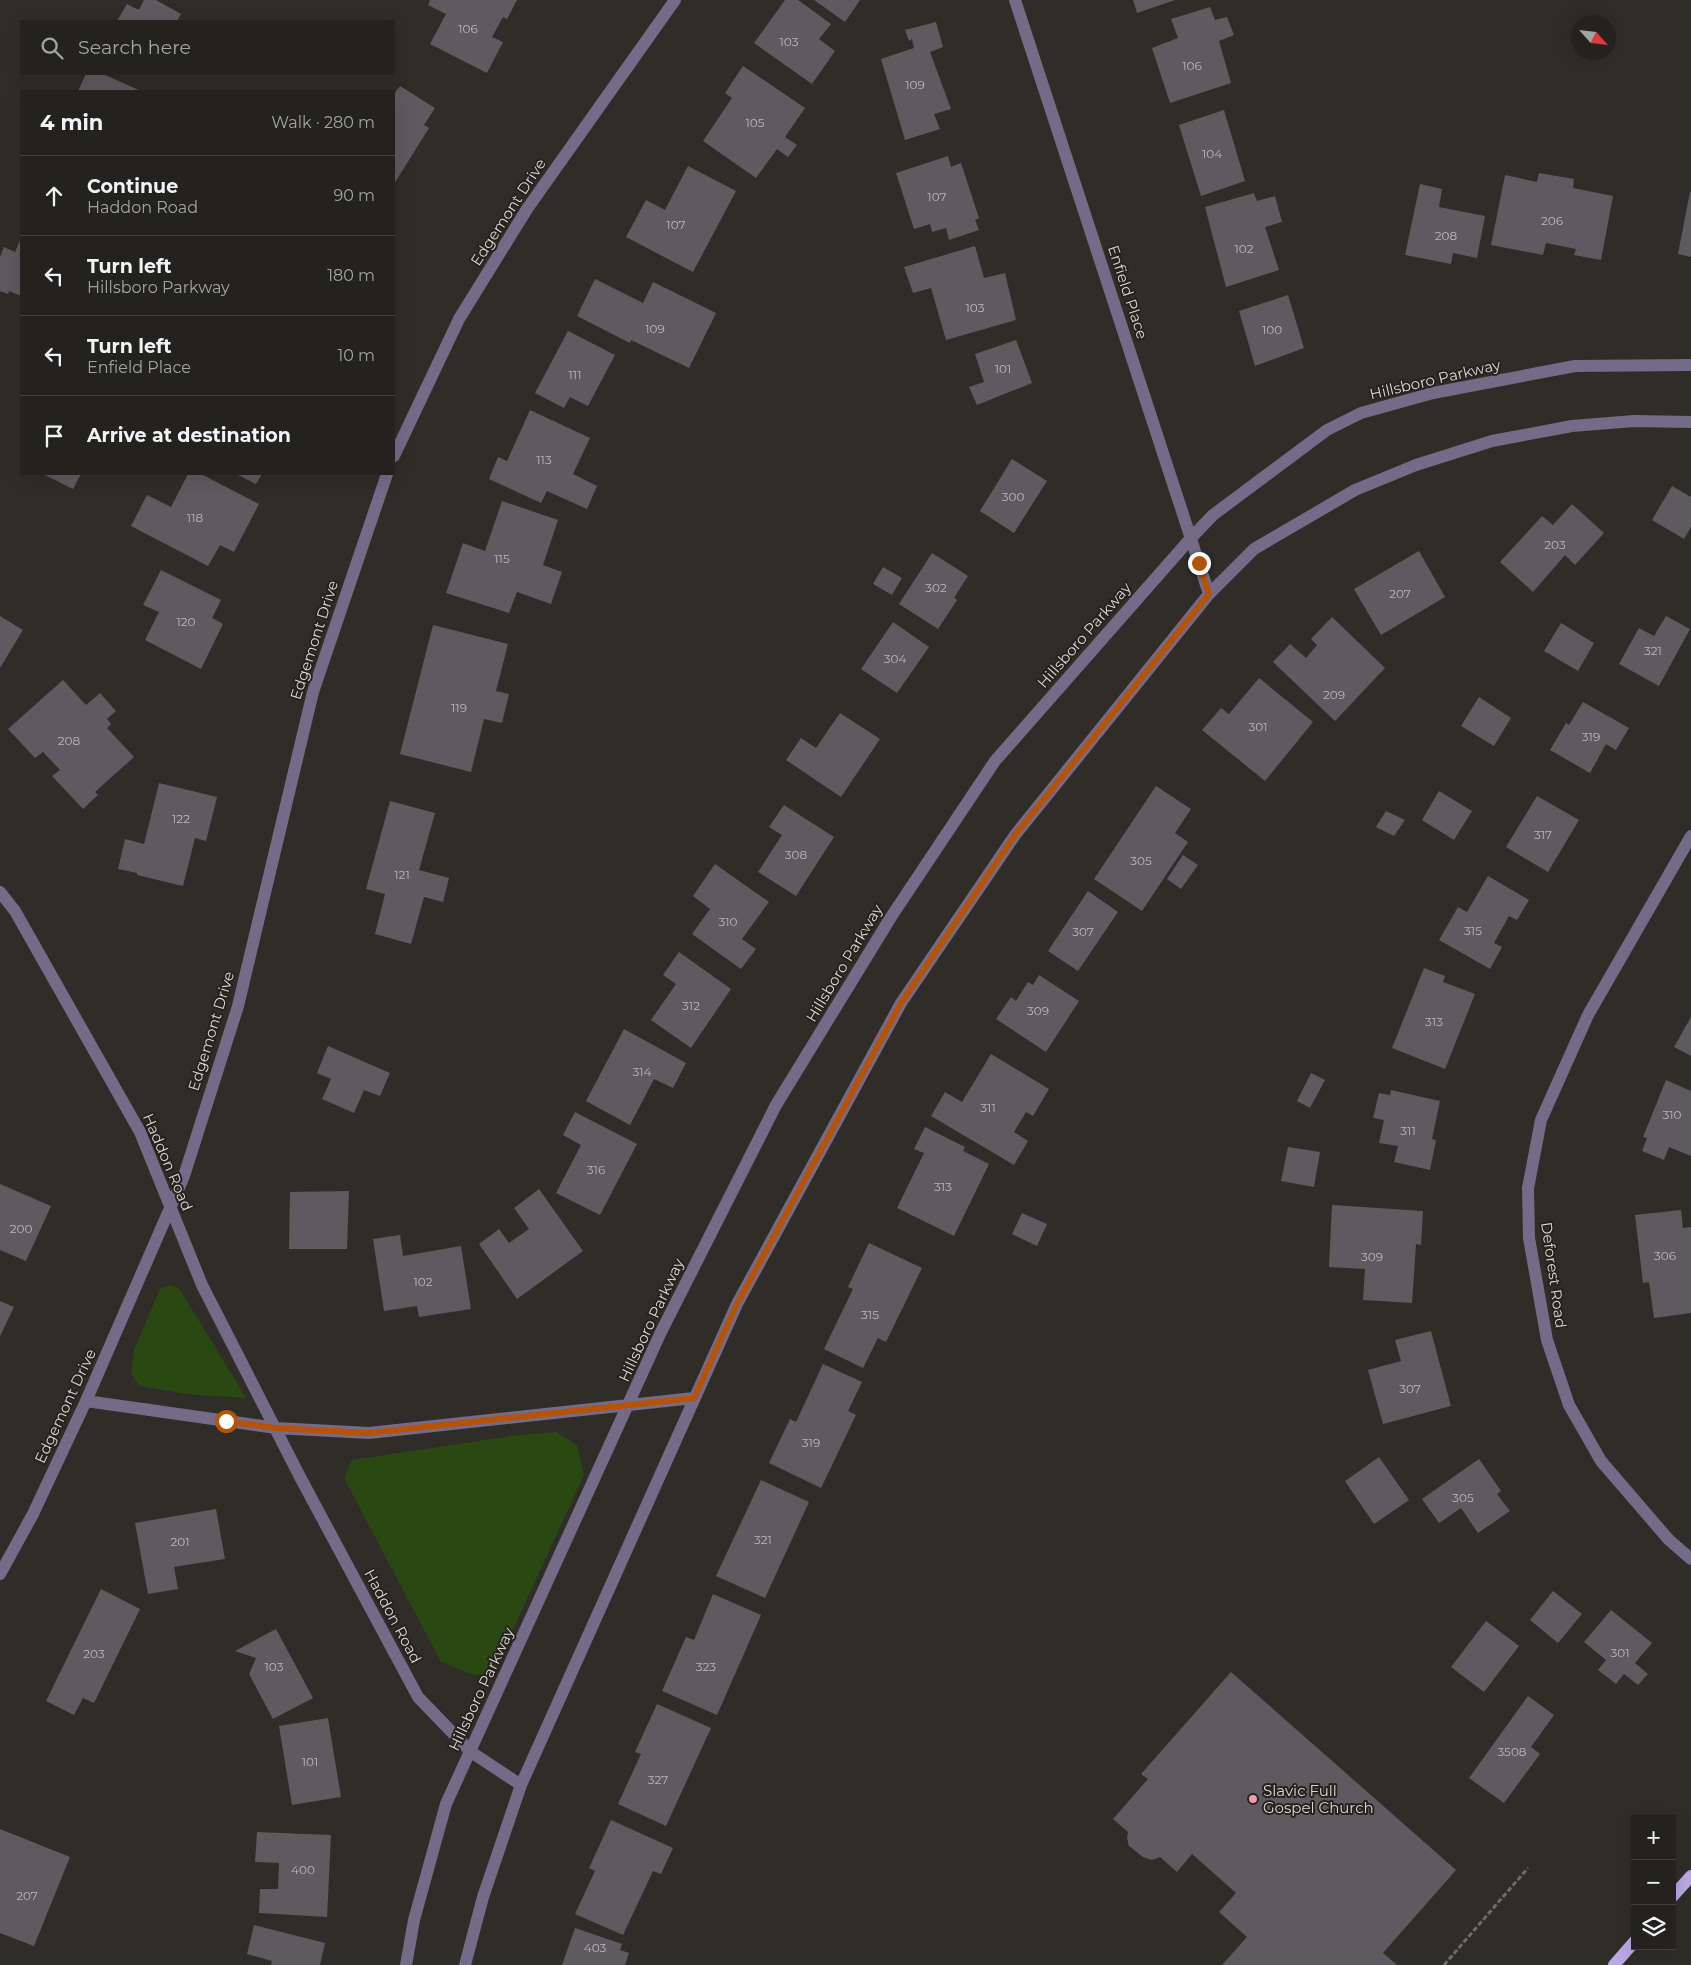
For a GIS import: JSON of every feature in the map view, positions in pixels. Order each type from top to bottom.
[{"type":"main road","points":[[1676,1893],[1691,1876]]},
{"type":"main road","points":[[1614,1965],[1631,1946]]},
{"type":"street","name":"Edgemont Drive","points":[[395,454],[459,319],[526,209],[675,0]]},
{"type":"street","name":"Enfield Place","points":[[1016,0],[1209,594]]},
{"type":"street","name":"Hillsboro Parkway","points":[[406,1965],[414,1920],[446,1804],[661,1332],[776,1105],[891,917],[995,761],[1213,514],[1327,430],[1361,413],[1433,393],[1574,366],[1691,365]]},
{"type":"street","points":[[465,1965],[483,1897],[521,1785],[737,1304],[901,1003],[1015,835],[1209,594],[1254,549],[1355,490],[1416,465],[1492,441],[1572,426],[1634,421],[1691,422]]},
{"type":"street","name":"Edgemont Drive","points":[[0,1574],[33,1514],[86,1401],[184,1176],[238,1006],[313,692],[386,475]]},
{"type":"street","name":"Deforest Road","points":[[1691,836],[1588,1015],[1541,1120],[1528,1188],[1529,1238],[1547,1340],[1569,1405],[1601,1461],[1669,1540],[1691,1559]]},
{"type":"street","name":"Haddon Road","points":[[0,892],[15,911],[140,1132],[202,1285],[300,1477],[418,1697],[471,1752],[521,1785]]},
{"type":"street","points":[[86,1401],[276,1428],[369,1433],[694,1398]]},
{"type":"path","points":[[1444,1965],[1528,1868]]},
{"type":"green space","points":[[169,1285],[179,1288],[246,1398],[186,1394],[140,1386],[131,1374],[134,1350],[160,1289]]},
{"type":"green space","points":[[556,1432],[577,1445],[584,1475],[493,1673],[474,1675],[441,1662],[344,1478],[352,1460],[511,1436]]},
{"type":"building","points":[[144,0],[156,0],[181,14],[178,20],[118,20],[127,4],[139,10]]},
{"type":"building","points":[[430,0],[517,0],[507,19],[503,17],[492,37],[503,42],[487,73],[430,44],[446,14],[428,5]]},
{"type":"building","points":[[785,0],[798,0],[831,24],[819,39],[835,51],[812,84],[754,43]]},
{"type":"building","points":[[814,0],[860,0],[845,22]]},
{"type":"building","points":[[1133,0],[1175,0],[1137,13]]},
{"type":"building","points":[[1210,7],[1215,20],[1227,17],[1234,35],[1219,41],[1231,83],[1170,103],[1152,48],[1178,38],[1171,19]]},
{"type":"building","points":[[936,22],[943,47],[930,52],[951,109],[934,114],[940,129],[905,140],[881,59],[914,48],[912,39],[909,41],[905,30]]},
{"type":"building","points":[[743,66],[805,108],[785,137],[797,145],[788,157],[777,149],[756,178],[703,141],[732,98],[725,93]]},
{"type":"building","points":[[86,75],[105,75],[139,90],[78,90]]},
{"type":"building","points":[[400,86],[435,108],[424,125],[429,128],[395,182],[395,93]]},
{"type":"building","points":[[1224,110],[1245,181],[1201,196],[1179,125]]},
{"type":"building","points":[[948,156],[951,167],[961,163],[979,218],[975,220],[979,230],[949,240],[946,228],[932,232],[930,224],[914,229],[896,173]]},
{"type":"building","points":[[688,166],[736,191],[693,272],[626,237],[646,200],[665,210]]},
{"type":"building","points":[[1539,173],[1574,179],[1573,188],[1613,196],[1601,260],[1574,255],[1576,249],[1546,243],[1543,255],[1491,245],[1505,175],[1537,182]]},
{"type":"building","points":[[1420,184],[1442,189],[1439,207],[1485,216],[1477,258],[1453,253],[1451,264],[1405,255]]},
{"type":"building","points":[[1691,192],[1691,257],[1678,254]]},
{"type":"building","points":[[1254,193],[1257,201],[1275,196],[1282,222],[1265,227],[1279,270],[1226,287],[1205,207]]},
{"type":"building","points":[[20,240],[20,296],[9,291],[8,294],[0,291],[0,257],[4,247],[15,252]]},
{"type":"building","points":[[975,246],[984,278],[1005,273],[1016,320],[946,340],[931,288],[913,293],[904,267]]},
{"type":"building","points":[[595,279],[643,303],[653,282],[716,313],[689,368],[631,340],[630,343],[577,316]]},
{"type":"building","points":[[1288,295],[1304,348],[1255,366],[1239,311]]},
{"type":"building","points":[[568,331],[615,355],[588,406],[570,397],[564,408],[535,393]]},
{"type":"building","points":[[1016,340],[1032,383],[977,405],[969,387],[984,382],[975,354]]},
{"type":"building","points":[[530,410],[590,438],[573,474],[597,486],[587,509],[547,491],[541,503],[489,479],[498,457],[507,461]]},
{"type":"building","points":[[1012,459],[1047,481],[1014,533],[980,511]]},
{"type":"building","points":[[45,475],[80,475],[73,489]]},
{"type":"building","points":[[187,475],[203,475],[259,504],[234,552],[220,545],[208,566],[131,526],[147,495],[171,507]]},
{"type":"building","points":[[238,475],[261,475],[256,484]]},
{"type":"building","points":[[1672,486],[1691,497],[1691,527],[1684,539],[1652,520]]},
{"type":"building","points":[[502,501],[558,520],[543,565],[562,572],[551,604],[517,592],[509,613],[446,593],[463,543],[485,551]]},
{"type":"building","points":[[1572,504],[1604,533],[1575,565],[1565,555],[1533,592],[1500,562],[1542,516],[1553,525]]},
{"type":"building","points":[[1419,551],[1445,597],[1381,635],[1354,589]]},
{"type":"building","points":[[932,553],[968,576],[954,598],[957,600],[938,629],[899,604]]},
{"type":"building","points":[[883,567],[902,578],[892,595],[873,584]]},
{"type":"building","points":[[161,570],[221,600],[212,618],[223,624],[201,669],[145,640],[159,612],[143,605]]},
{"type":"building","points":[[0,616],[23,630],[0,668]]},
{"type":"building","points":[[1666,616],[1690,629],[1659,686],[1619,664],[1639,628],[1654,636]]},
{"type":"building","points":[[1332,617],[1385,668],[1335,721],[1273,662],[1290,644],[1306,658],[1317,645],[1311,639]]},
{"type":"building","points":[[893,622],[929,647],[897,693],[861,669]]},
{"type":"building","points":[[1561,623],[1594,643],[1578,671],[1544,651]]},
{"type":"building","points":[[433,625],[508,644],[496,691],[509,694],[502,723],[484,719],[471,772],[400,754]]},
{"type":"building","points":[[1259,678],[1313,722],[1265,781],[1202,730],[1221,708],[1229,714]]},
{"type":"building","points":[[63,680],[86,705],[100,693],[116,711],[107,719],[111,724],[107,728],[134,757],[95,792],[98,795],[83,809],[52,776],[60,770],[43,752],[35,758],[8,729]]},
{"type":"building","points":[[1479,697],[1511,718],[1494,746],[1461,726]]},
{"type":"building","points":[[1583,702],[1629,728],[1616,750],[1606,744],[1590,773],[1550,750],[1566,723],[1569,725]]},
{"type":"building","points":[[840,713],[880,739],[841,797],[786,760],[801,738],[816,748]]},
{"type":"building","points":[[159,783],[217,797],[206,841],[195,838],[183,886],[118,869],[125,839],[144,844]]},
{"type":"building","points":[[1156,786],[1191,809],[1175,833],[1188,842],[1142,911],[1094,879]]},
{"type":"building","points":[[1439,791],[1472,811],[1454,840],[1422,820]]},
{"type":"building","points":[[1537,796],[1579,820],[1548,872],[1506,847]]},
{"type":"building","points":[[390,801],[435,813],[419,870],[449,878],[443,902],[424,897],[411,944],[375,934],[385,894],[366,889]]},
{"type":"building","points":[[784,805],[834,837],[796,896],[758,872],[782,835],[769,827]]},
{"type":"building","points":[[1386,811],[1405,820],[1394,836],[1376,827]]},
{"type":"building","points":[[1183,855],[1198,865],[1181,889],[1167,879]]},
{"type":"building","points":[[715,864],[769,902],[742,939],[756,949],[741,969],[692,934],[710,909],[693,896]]},
{"type":"building","points":[[1488,876],[1529,900],[1517,920],[1509,916],[1494,943],[1502,947],[1490,969],[1439,940],[1458,907],[1467,912]]},
{"type":"building","points":[[1088,891],[1118,912],[1078,971],[1048,951]]},
{"type":"building","points":[[679,952],[731,989],[691,1048],[651,1020],[676,984],[663,975]]},
{"type":"building","points":[[1424,968],[1445,976],[1443,982],[1475,994],[1445,1069],[1392,1048]]},
{"type":"building","points":[[1039,975],[1079,1001],[1046,1052],[996,1019],[1011,997],[1016,1001],[1028,982],[1033,985]]},
{"type":"building","points":[[1691,1017],[1691,1056],[1674,1047]]},
{"type":"building","points":[[624,1029],[686,1063],[673,1088],[654,1079],[630,1125],[586,1101]]},
{"type":"building","points":[[328,1046],[390,1073],[380,1096],[364,1090],[354,1113],[322,1099],[331,1079],[317,1073]]},
{"type":"building","points":[[991,1054],[1049,1089],[1033,1116],[1026,1112],[1014,1132],[1028,1141],[1014,1165],[931,1116],[945,1092],[962,1102]]},
{"type":"building","points":[[1311,1073],[1325,1080],[1310,1108],[1297,1101]]},
{"type":"building","points":[[1666,1080],[1691,1091],[1691,1156],[1669,1147],[1664,1160],[1642,1151],[1647,1138],[1643,1137]]},
{"type":"building","points":[[1391,1090],[1440,1101],[1432,1139],[1436,1140],[1430,1170],[1394,1162],[1398,1146],[1379,1143],[1384,1120],[1373,1118],[1379,1093],[1390,1095]]},
{"type":"building","points":[[575,1112],[637,1144],[600,1215],[556,1193],[581,1145],[563,1135]]},
{"type":"building","points":[[925,1127],[965,1147],[963,1151],[989,1164],[954,1236],[897,1208],[924,1153],[914,1149]]},
{"type":"building","points":[[1288,1147],[1320,1152],[1314,1187],[1281,1181]]},
{"type":"building","points":[[0,1184],[51,1206],[26,1261],[0,1250]]},
{"type":"building","points":[[539,1189],[583,1251],[517,1299],[479,1244],[499,1229],[509,1243],[529,1229],[514,1208]]},
{"type":"building","points":[[349,1191],[347,1249],[289,1249],[290,1192]]},
{"type":"building","points":[[1332,1205],[1423,1211],[1421,1245],[1416,1244],[1412,1303],[1363,1300],[1365,1269],[1329,1267]]},
{"type":"building","points":[[1681,1210],[1683,1228],[1691,1227],[1691,1313],[1654,1318],[1649,1282],[1643,1283],[1635,1215]]},
{"type":"building","points":[[1022,1213],[1047,1224],[1037,1246],[1012,1234]]},
{"type":"building","points":[[400,1235],[403,1256],[461,1246],[471,1309],[419,1317],[417,1306],[384,1311],[373,1239]]},
{"type":"building","points":[[869,1243],[922,1268],[886,1342],[878,1338],[863,1368],[824,1349],[853,1289],[848,1287]]},
{"type":"building","points":[[0,1301],[14,1307],[0,1336]]},
{"type":"building","points":[[1431,1331],[1451,1406],[1383,1424],[1368,1370],[1401,1361],[1395,1340]]},
{"type":"building","points":[[823,1364],[862,1382],[848,1411],[856,1415],[821,1488],[769,1463],[790,1419],[796,1422]]},
{"type":"building","points":[[1379,1457],[1409,1500],[1374,1524],[1345,1481]]},
{"type":"building","points":[[1479,1459],[1501,1491],[1497,1494],[1510,1511],[1478,1533],[1461,1508],[1439,1523],[1422,1499]]},
{"type":"building","points":[[761,1480],[809,1502],[765,1598],[716,1576]]},
{"type":"building","points":[[216,1509],[225,1559],[174,1567],[178,1589],[148,1594],[135,1523]]},
{"type":"building","points":[[101,1589],[140,1609],[94,1703],[83,1698],[74,1715],[46,1701]]},
{"type":"building","points":[[1553,1591],[1582,1614],[1558,1643],[1530,1620]]},
{"type":"building","points":[[713,1594],[761,1615],[717,1715],[662,1691],[686,1637],[694,1640]]},
{"type":"building","points":[[1611,1610],[1652,1643],[1635,1663],[1648,1674],[1638,1685],[1624,1674],[1616,1684],[1598,1670],[1606,1660],[1584,1642]]},
{"type":"building","points":[[1486,1621],[1519,1646],[1484,1692],[1451,1667]]},
{"type":"building","points":[[276,1629],[313,1698],[273,1719],[249,1674],[256,1658],[235,1651]]},
{"type":"building","name":"Slavic Full Gospel Church","points":[[1231,1672],[1456,1870],[1383,1953],[1397,1965],[1222,1965],[1247,1937],[1219,1912],[1236,1893],[1192,1854],[1177,1872],[1160,1857],[1152,1860],[1143,1857],[1129,1846],[1128,1832],[1113,1819],[1148,1779],[1141,1774]]},
{"type":"building","points":[[1528,1696],[1554,1715],[1531,1747],[1540,1754],[1504,1803],[1469,1778]]},
{"type":"building","points":[[657,1704],[711,1728],[666,1826],[618,1804],[641,1754],[635,1752]]},
{"type":"building","points":[[328,1718],[341,1797],[292,1805],[279,1726]]},
{"type":"building","points":[[611,1820],[673,1848],[661,1874],[653,1871],[623,1935],[575,1914],[595,1871],[589,1868]]},
{"type":"building","points":[[0,1829],[70,1857],[34,1946],[0,1933]]},
{"type":"building","points":[[257,1832],[331,1835],[327,1917],[259,1913],[260,1889],[278,1889],[279,1863],[255,1862]]},
{"type":"building","points":[[254,1925],[325,1943],[320,1965],[271,1965],[272,1961],[247,1954]]},
{"type":"building","points":[[575,1928],[622,1944],[620,1950],[629,1953],[625,1965],[562,1965]]},
{"type":"place","name":"Slavic Full Gospel Church","points":[[1253,1799]]},
{"type":"route","points":[[226,1421],[276,1428],[369,1433],[694,1398],[737,1304],[901,1003],[1015,835],[1209,594],[1199,563]]}]
